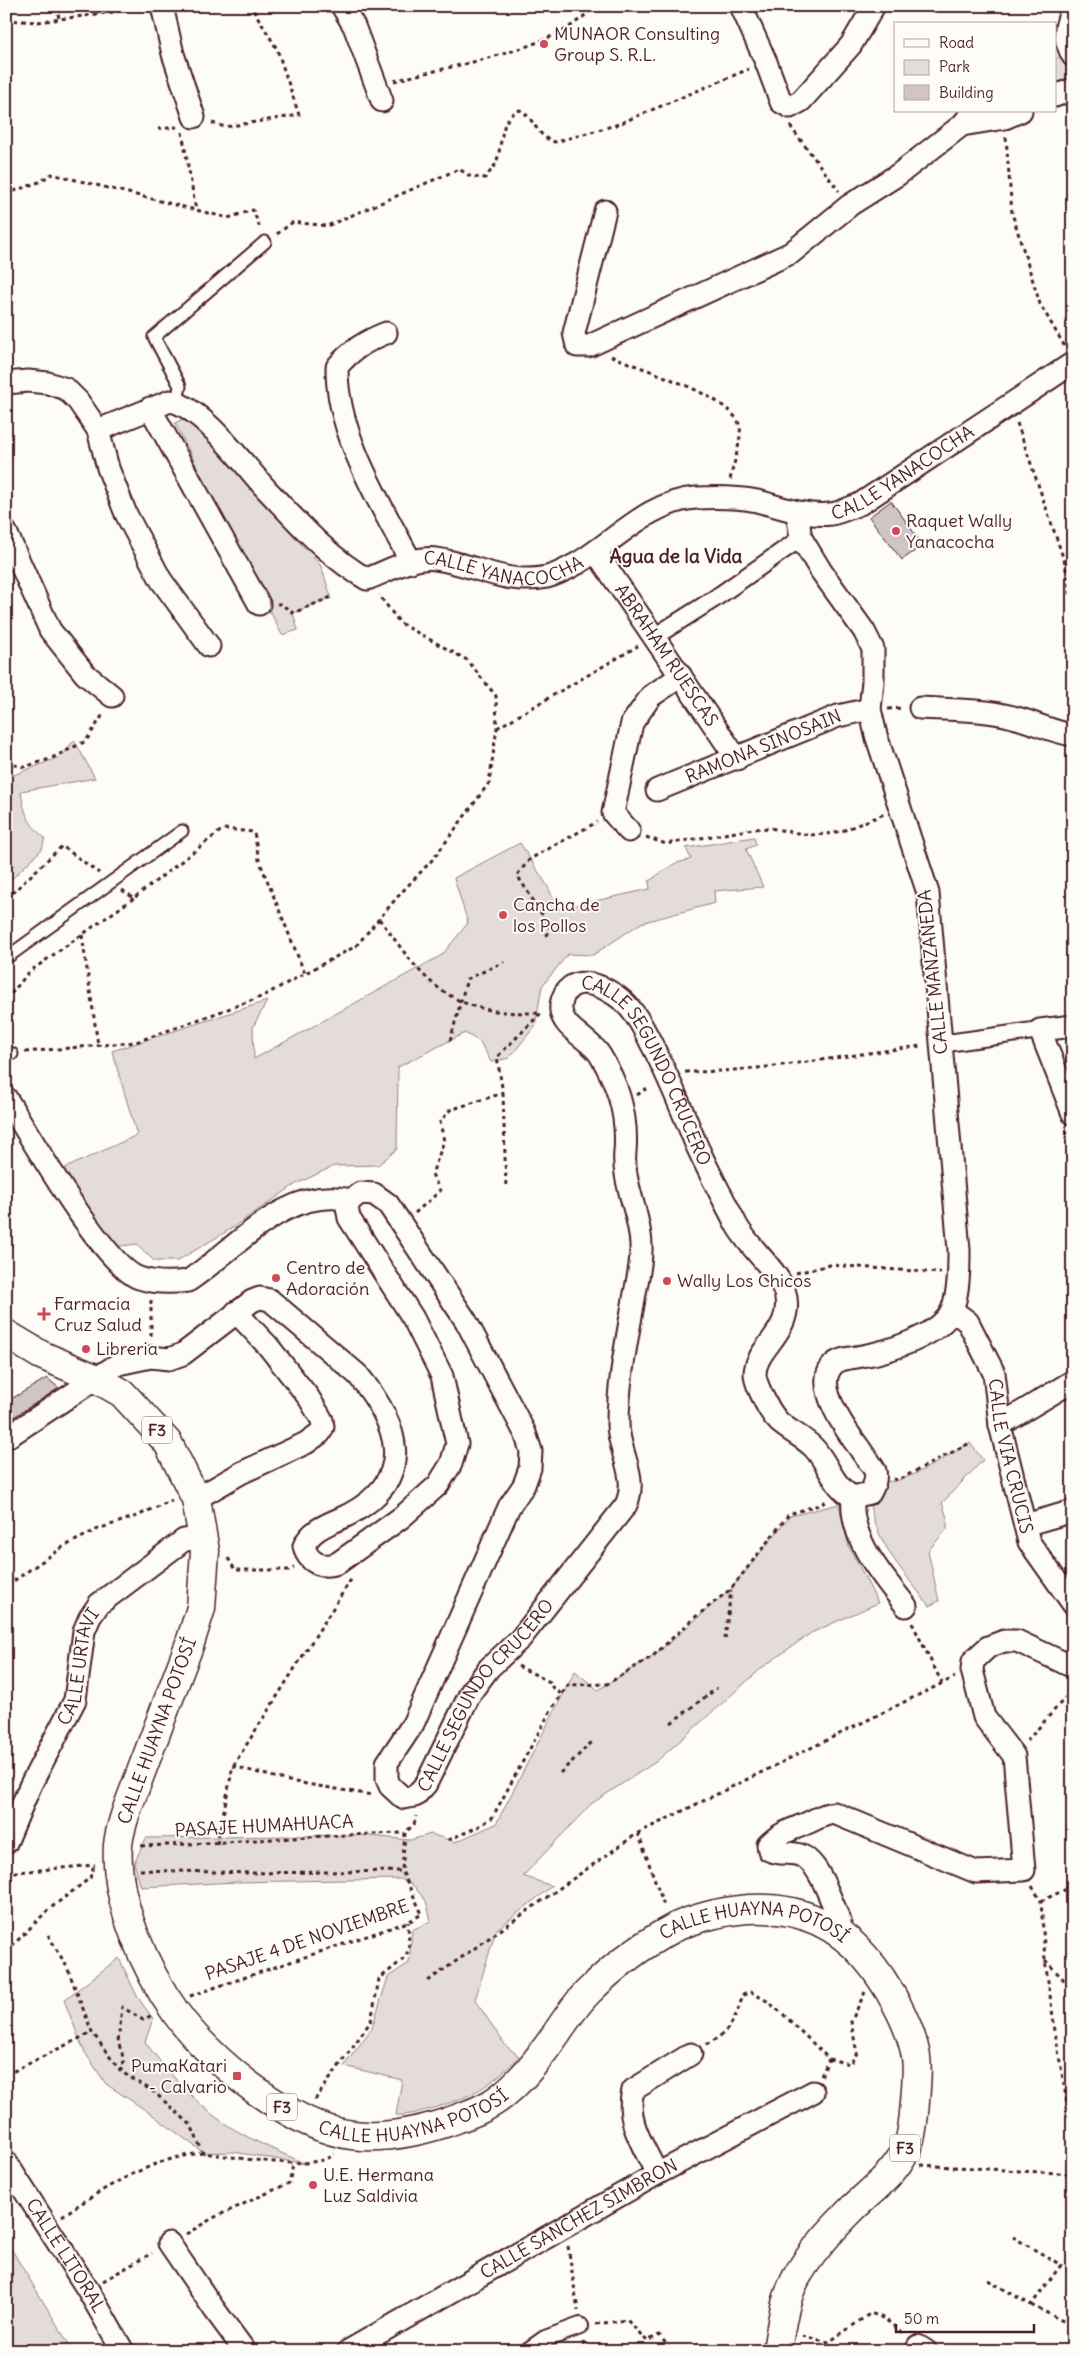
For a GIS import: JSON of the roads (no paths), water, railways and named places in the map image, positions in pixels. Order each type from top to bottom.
[{"type":"highway","name":"CALLE HUAYNA POTOSÍ","points":[[6,1334],[41,1355],[97,1379],[122,1393],[168,1442],[183,1500],[215,1544],[204,1580],[201,1608],[190,1643],[127,1809],[118,1846],[120,1873],[129,1916],[144,1960],[157,1986],[198,2043],[237,2076],[303,2120],[319,2128],[352,2135],[402,2133],[436,2126],[482,2109],[500,2098],[543,2053],[569,2013],[588,1992],[634,1953],[672,1928],[693,1919],[730,1911],[753,1908],[776,1909],[813,1918],[836,1930],[852,1943],[879,1974],[906,2025],[916,2059],[915,2104],[909,2141],[897,2164],[825,2239],[796,2278],[782,2316],[777,2351]]},
{"type":"street","points":[[342,6],[354,26],[379,93]]},
{"type":"street","points":[[741,6],[766,62],[781,102],[790,107],[801,101],[851,45],[874,6]]},
{"type":"street","points":[[1056,23],[1072,6]]},
{"type":"street","points":[[1072,6],[1065,27],[1065,42],[1073,56]]},
{"type":"street","points":[[153,7],[173,54],[188,121]]},
{"type":"street","points":[[1056,96],[1073,89]]},
{"type":"street","points":[[605,211],[574,333],[577,346],[589,346],[791,253],[850,205],[899,174],[968,118],[1013,115]]},
{"type":"street","points":[[386,333],[368,340],[349,353],[337,367],[337,386],[343,418],[368,478],[411,562]]},
{"type":"street","name":"CALLE YANACOCHA","points":[[177,402],[191,409],[200,417],[304,527],[352,571],[367,578],[411,562],[434,559],[502,578],[526,580],[549,577],[596,552],[653,510],[676,501],[694,498],[727,497],[755,501],[798,513],[832,514],[860,504],[1010,402],[1070,358]]},
{"type":"street","points":[[6,383],[28,381],[66,389],[78,401],[98,430],[108,468],[135,530],[161,580],[209,646]]},
{"type":"street","points":[[98,430],[150,408],[170,401],[177,402]]},
{"type":"street","points":[[150,408],[259,604]]},
{"type":"street","name":"CALLE MANZANEDA","points":[[798,513],[801,538],[821,571],[864,631],[873,649],[873,682],[870,709],[876,735],[928,893],[959,1274],[952,1310]]},
{"type":"street","points":[[6,532],[50,630],[85,674],[112,696]]},
{"type":"street","points":[[654,637],[714,599],[801,538]]},
{"type":"street","name":"ABRAHAM RUESCAS","points":[[596,552],[737,758]]},
{"type":"street","points":[[629,831],[613,813],[632,723],[650,696],[681,676]]},
{"type":"street","points":[[920,708],[986,711],[1015,717],[1060,733],[1073,735]]},
{"type":"street","name":"RAMONA SINOSAIN","points":[[657,790],[838,716],[870,709]]},
{"type":"street","name":"CALLE SEGUNDO CRUCERO","points":[[351,1200],[360,1193],[374,1194],[388,1204],[466,1321],[516,1413],[531,1451],[530,1468],[524,1486],[509,1507],[413,1724],[387,1763],[387,1779],[390,1786],[403,1798],[415,1796],[426,1784],[471,1692],[500,1656],[522,1638],[626,1505],[632,1489],[619,1438],[618,1411],[624,1356],[641,1265],[641,1243],[632,1193],[624,1166],[626,1145],[622,1104],[615,1083],[598,1051],[584,1037],[567,1025],[562,1015],[563,998],[574,986],[588,982],[607,989],[624,1001],[640,1021],[668,1074],[697,1146],[738,1228],[777,1278],[785,1292],[785,1318],[757,1363],[755,1376],[771,1412],[780,1423],[810,1444],[824,1458],[847,1493]]},
{"type":"street","points":[[940,1044],[1073,1026]]},
{"type":"street","points":[[1040,1030],[1073,1114]]},
{"type":"street","points":[[6,1098],[87,1225],[125,1269],[138,1278],[174,1283],[188,1280],[273,1215],[302,1202],[334,1196],[351,1200],[347,1208],[349,1218],[413,1318],[442,1376],[457,1444],[451,1464],[438,1485],[402,1517],[338,1563],[325,1566],[309,1558],[304,1546],[312,1534],[362,1507],[388,1479],[394,1469],[396,1459],[391,1430],[372,1394],[358,1374],[270,1300],[260,1298],[236,1312],[183,1354],[169,1359],[152,1357],[118,1364],[9,1436],[6,1434]]},
{"type":"street","points":[[906,1606],[871,1560],[860,1539],[847,1493],[870,1493],[876,1481],[874,1470],[844,1427],[826,1388],[829,1370],[839,1360],[868,1355],[909,1343],[934,1328],[952,1310]]},
{"type":"street","name":"CALLE VIA CRUCIS","points":[[952,1310],[968,1322],[994,1373],[1000,1425],[1028,1542],[1073,1604]]},
{"type":"street","points":[[183,1500],[306,1443],[320,1433],[322,1427],[322,1420],[309,1398],[268,1346],[236,1312]]},
{"type":"street","points":[[1000,1425],[1073,1381]]},
{"type":"street","points":[[1025,1525],[1073,1511]]},
{"type":"street","name":"CALLE URTAVI","points":[[6,1843],[31,1784],[75,1700],[84,1631],[90,1617],[99,1604],[184,1540],[215,1544]]},
{"type":"street","points":[[836,1930],[840,1921],[815,1865],[806,1857],[797,1854],[775,1853],[769,1850],[768,1845],[785,1831],[808,1824],[825,1814],[834,1813],[976,1872],[1024,1870],[1014,1756],[984,1717],[972,1670],[973,1661],[988,1647],[1004,1641],[1017,1641],[1073,1667]]},
{"type":"street","points":[[658,2174],[631,2119],[630,2104],[633,2090],[691,2054]]},
{"type":"street","name":"CALLE SANCHEZ SIMBRON","points":[[348,2351],[658,2174],[813,2092]]},
{"type":"street","name":"CALLE LITORAL","points":[[6,2162],[88,2290],[123,2351]]},
{"type":"street","points":[[169,2243],[245,2351]]},
{"type":"street","points":[[528,2351],[545,2339],[580,2326]]},
{"type":"lane","points":[[177,402],[180,386],[154,337],[265,242]]},
{"type":"lane","points":[[6,958],[182,831]]},
{"type":"place","name":"MUNAOR Consulting Group S. R.L.","points":[[544,44]]},
{"type":"place","name":"Raquet Wally Yanacocha","points":[[896,531]]},
{"type":"place","name":"Cancha de los Pollos","points":[[503,915]]},
{"type":"place","name":"Centro de Adoración","points":[[276,1278]]},
{"type":"place","name":"Wally Los Chicos","points":[[667,1281]]},
{"type":"place","name":"Farmacia Cruz Salud","points":[[44,1314]]},
{"type":"place","name":"Libreria","points":[[86,1349]]},
{"type":"place","name":"PumaKatari - Calvario","points":[[237,2076]]},
{"type":"place","name":"U.E. Hermana Luz Saldivia","points":[[313,2185]]},
{"type":"district","name":"Agua de la Vida","points":[[676,556]]}]
